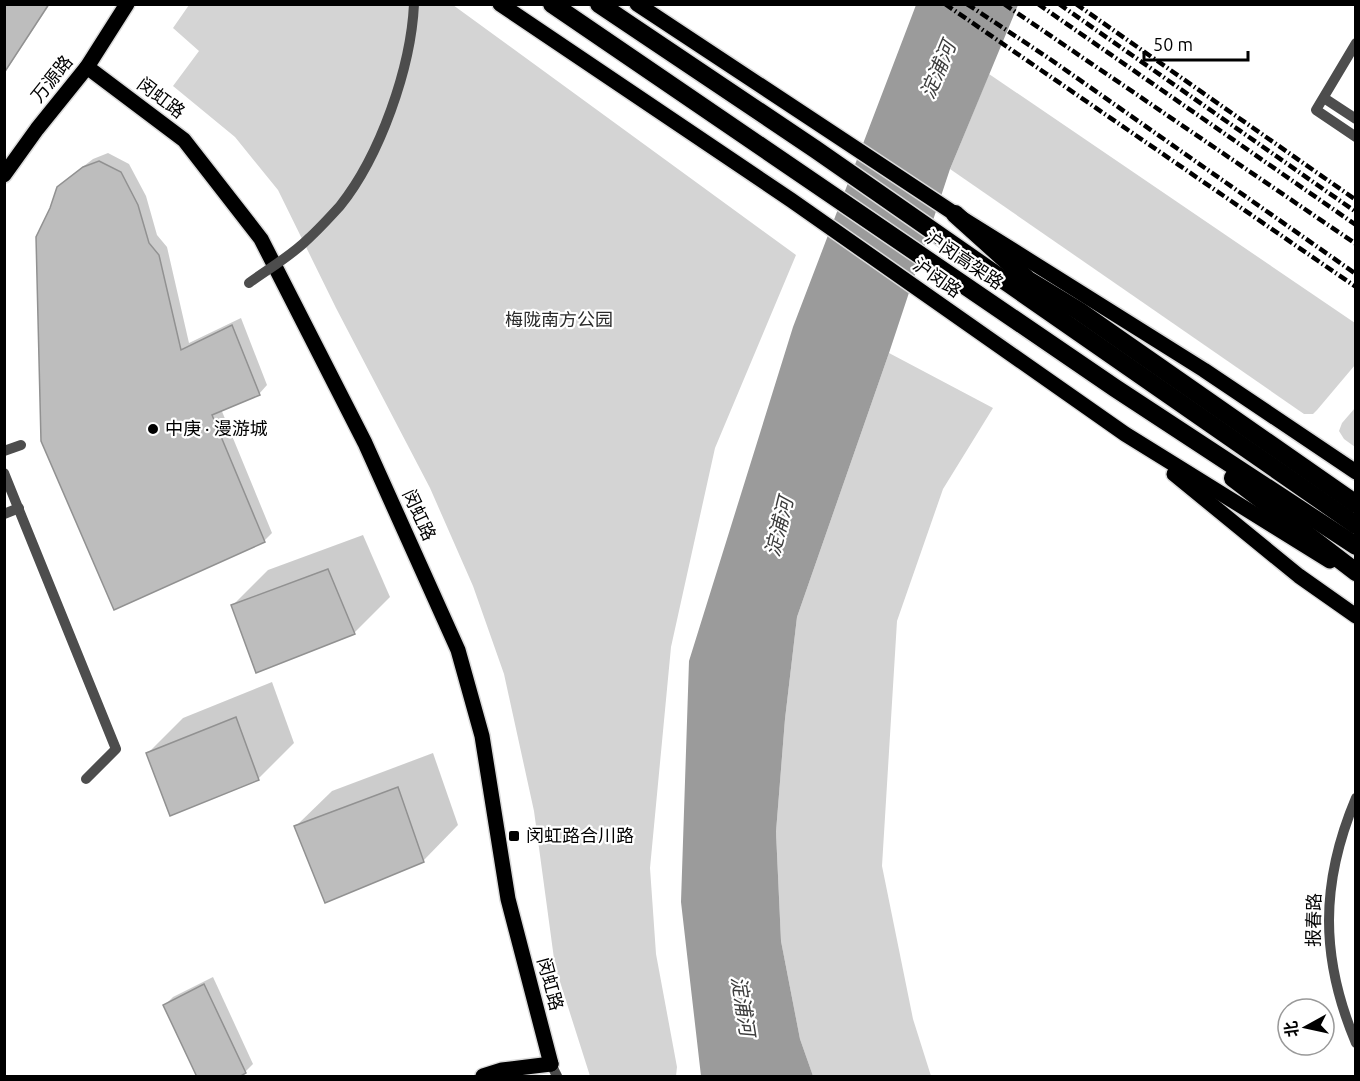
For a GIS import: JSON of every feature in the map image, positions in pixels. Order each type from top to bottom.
[{"type":"highway","name":"沪闵高架路","points":[[552,4],[1115,388],[1356,546]]},
{"type":"highway","name":"沪闵高架路","points":[[599,4],[815,148],[1356,525]]},
{"type":"highway","points":[[955,214],[1028,280],[1079,311],[1356,504]]},
{"type":"highway","points":[[1131,369],[1356,510]]},
{"type":"highway","points":[[1115,388],[1356,572]]},
{"type":"main road","name":"万源路","points":[[4,175],[37,129],[87,67],[127,4]]},
{"type":"main road","name":"沪闵路","points":[[500,4],[790,201],[1125,434],[1356,577]]},
{"type":"main road","points":[[637,4],[955,214],[1204,370],[1356,472]]},
{"type":"main road","name":"闵虹路","points":[[87,67],[184,140],[261,239],[365,443],[458,650],[482,736],[508,899],[554,1070]]},
{"type":"main road","points":[[1125,434],[1299,576],[1356,616]]},
{"type":"main road","points":[[483,1077],[502,1070],[554,1070]]},
{"type":"main road","points":[[531,1077],[554,1070]]},
{"type":"street","points":[[249,283],[306,241],[340,205],[365,166],[387,121],[404,70],[414,4]]},
{"type":"street","points":[[1356,43],[1316,110],[1356,137]]},
{"type":"street","points":[[1324,98],[1356,119]]},
{"type":"street","points":[[4,451],[21,445]]},
{"type":"street","points":[[4,473],[116,749],[86,779]]},
{"type":"street","points":[[4,514],[19,508]]},
{"type":"street","name":"报春路","points":[[1356,798],[1337,850],[1328,910],[1329,948],[1335,986],[1356,1043]]},
{"type":"green space","name":"梅陇南方公园","points":[[189,5],[453,5],[796,255],[715,448],[671,647],[650,868],[656,954],[677,1067],[676,1076],[590,1076],[555,966],[534,811],[504,674],[473,586],[430,488],[336,308],[278,190],[235,137],[173,86],[199,51],[173,28]]},
{"type":"green space","points":[[989,74],[1355,323],[1355,365],[1313,414],[1304,414],[950,169]]},
{"type":"green space","points":[[889,353],[993,408],[943,489],[897,621],[882,866],[913,1019],[931,1076],[813,1076],[800,1039],[781,941],[776,832],[785,719],[797,617]]},
{"type":"green space","points":[[1355,408],[1355,447],[1344,439],[1339,431],[1342,423]]},
{"type":"water","name":"淀浦河","points":[[916,5],[1018,5],[950,169],[797,617],[785,719],[776,832],[781,941],[800,1039],[813,1076],[701,1076],[681,902],[689,661],[793,327]]},
{"type":"building","points":[[4,4],[49,4],[4,73]]},
{"type":"building","points":[[99,161],[121,172],[138,205],[149,243],[159,255],[181,350],[232,325],[260,395],[212,415],[265,542],[114,610],[41,441],[36,237],[57,187],[83,167]]},
{"type":"building","points":[[328,569],[355,634],[256,673],[231,605]]},
{"type":"building","points":[[236,717],[259,780],[170,816],[146,753]]},
{"type":"building","points":[[398,787],[424,862],[325,903],[294,826]]},
{"type":"building","points":[[204,984],[246,1073],[239,1077],[197,1077],[163,1005]]},
{"type":"railway","points":[[945,4],[1356,287]]},
{"type":"railway","points":[[967,4],[1047,57],[1356,274]]},
{"type":"railway","points":[[1004,4],[1356,244]]},
{"type":"railway","points":[[1038,4],[1356,225]]},
{"type":"railway","points":[[1059,4],[1356,212]]},
{"type":"railway","points":[[1076,4],[1356,200]]},
{"type":"place","name":"中庚 · 漫游城","points":[[153,429]]},
{"type":"place","name":"闵虹路合川路","points":[[514,836]]}]
